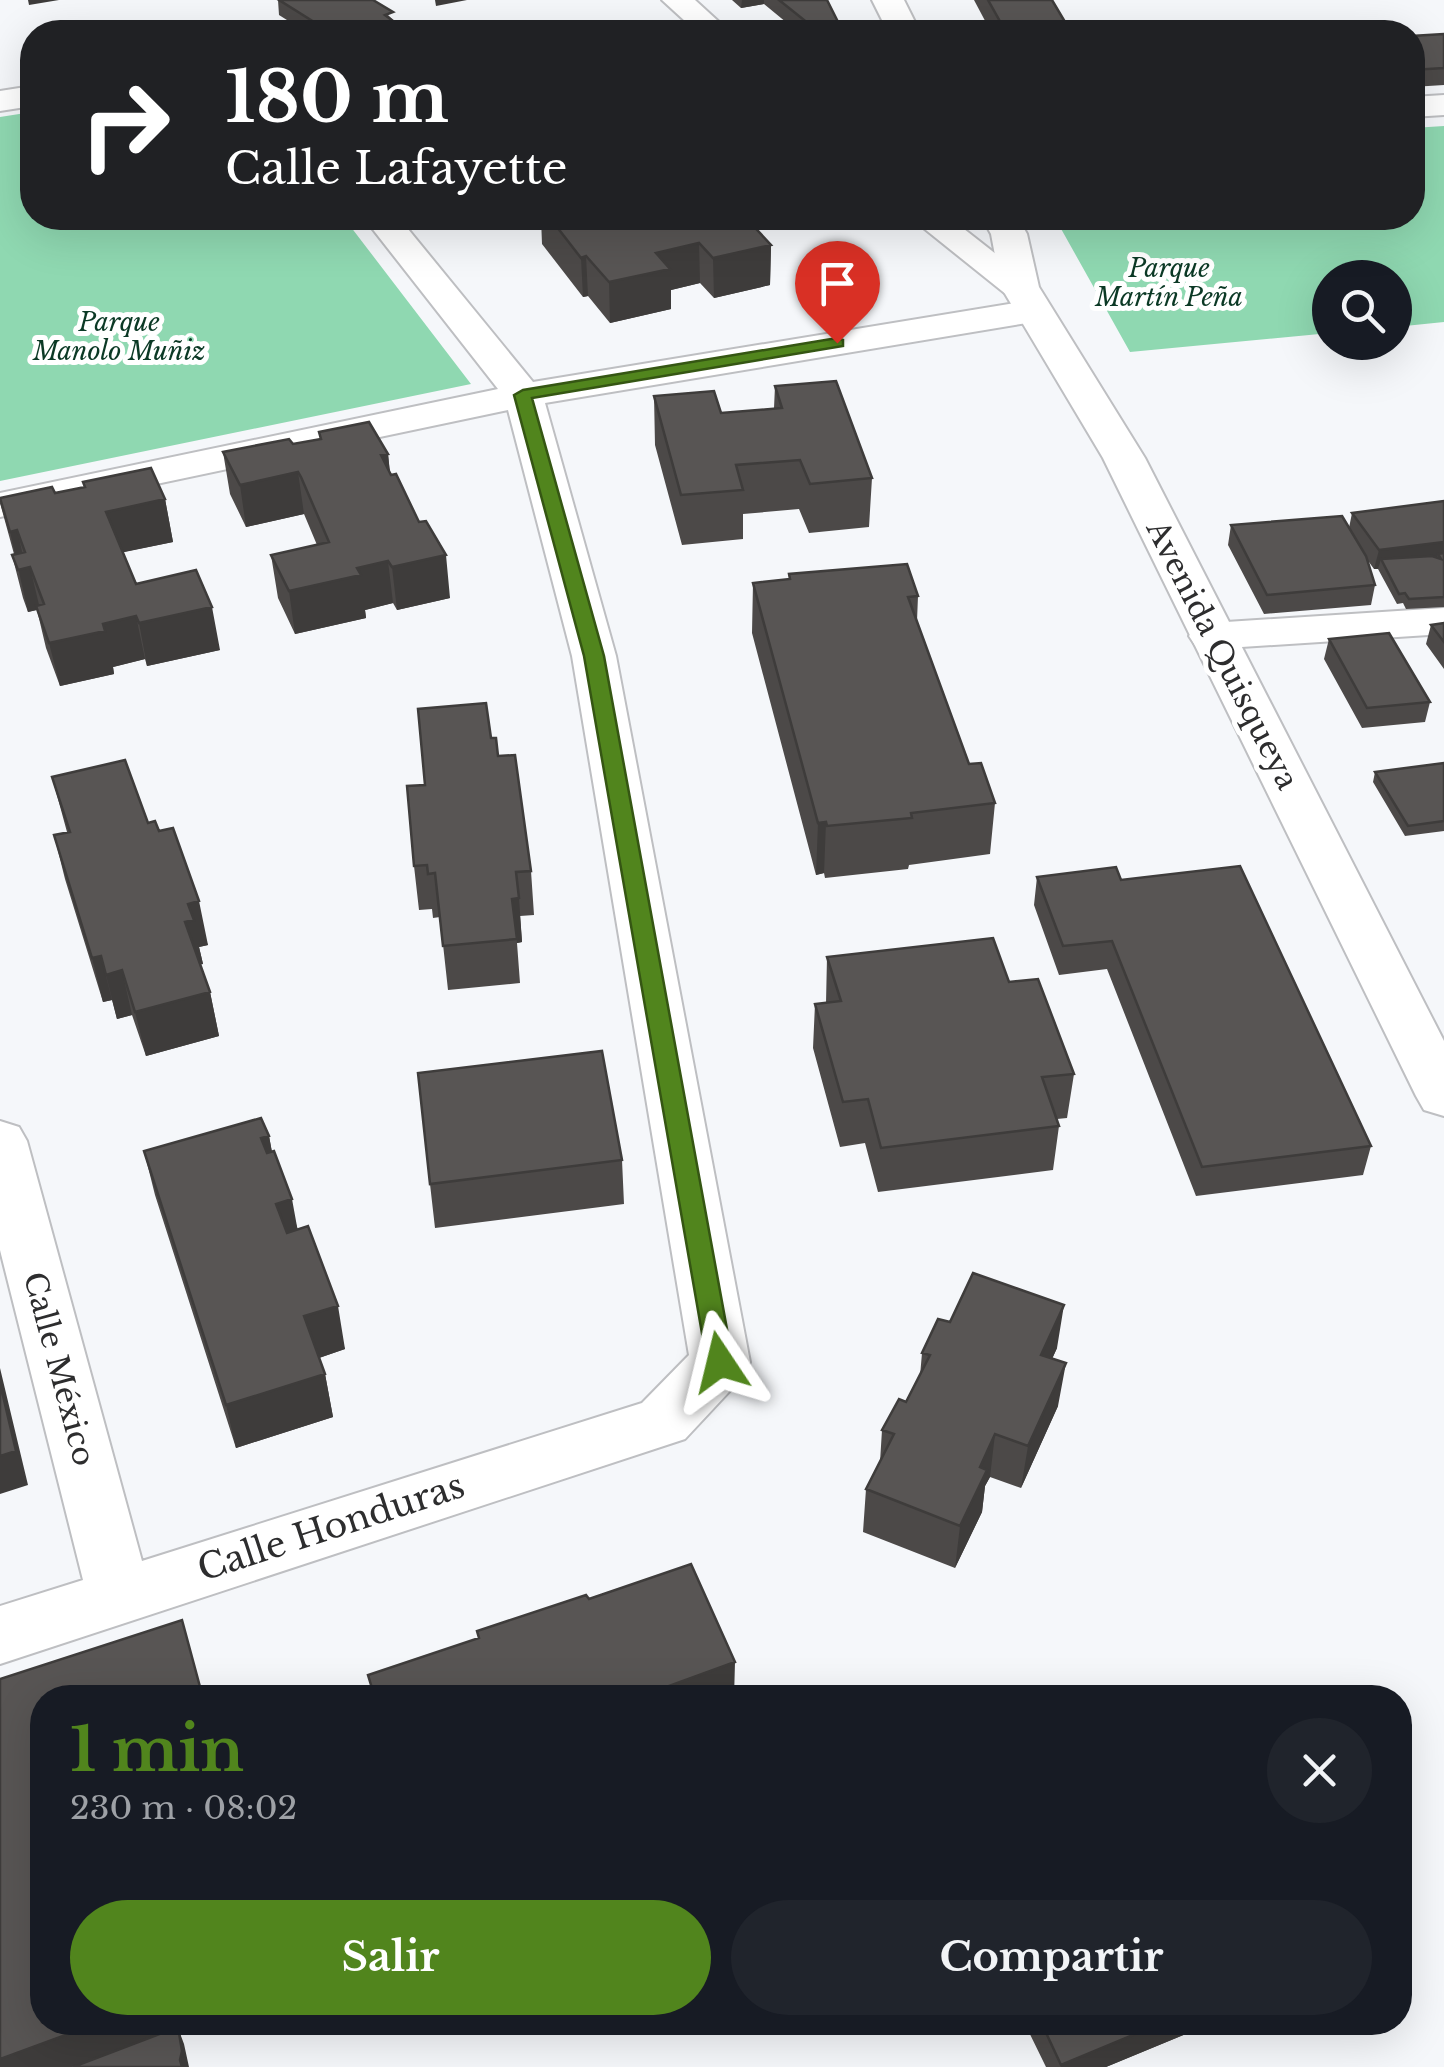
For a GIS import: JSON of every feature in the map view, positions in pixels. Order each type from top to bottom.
[{"type":"street","points":[[678,0],[700,20]]},
{"type":"street","points":[[391,230],[523,395]]},
{"type":"street","points":[[943,230],[1027,299]]},
{"type":"street","name":"Avenida Quisqueya","points":[[1007,230],[1027,299],[1124,458],[1443,1093]]},
{"type":"street","points":[[0,506],[523,395],[1027,299]]},
{"type":"street","name":"Calle Honduras","points":[[0,1635],[663,1420],[720,1362],[594,656],[523,395]]},
{"type":"street","points":[[1211,636],[1444,621]]},
{"type":"street","name":"Calle México","points":[[0,1142],[119,1596]]},
{"type":"green space","name":"Parque Manolo Muñiz","points":[[20,114],[20,230],[353,230],[471,384],[0,481],[0,117]]},
{"type":"green space","name":"Parque Martín Peña","points":[[1444,126],[1444,322],[1412,325],[1412,260],[1312,260],[1312,335],[1130,352],[1062,230],[1425,230],[1425,127]]},
{"type":"building","points":[[279,0],[373,0],[393,12],[385,15],[392,20],[311,20]]},
{"type":"building","points":[[779,0],[827,0],[837,20],[804,20]]},
{"type":"building","points":[[988,0],[1052,0],[1064,20],[999,20]]},
{"type":"building","points":[[1444,34],[1444,68],[1425,69],[1425,35]]},
{"type":"building","points":[[559,230],[757,230],[771,245],[713,258],[699,243],[656,253],[670,269],[609,282],[586,256],[581,258]]},
{"type":"building","points":[[836,381],[872,478],[810,484],[800,460],[736,465],[743,490],[681,495],[654,396],[714,391],[721,413],[782,408],[775,386]]},
{"type":"building","points":[[369,422],[388,454],[381,455],[391,475],[396,474],[419,522],[426,521],[446,555],[392,567],[388,561],[357,568],[361,575],[289,591],[271,555],[329,542],[301,477],[298,472],[240,485],[223,452],[289,439],[293,444],[321,439],[319,432]]},
{"type":"building","points":[[151,468],[165,499],[106,512],[136,584],[196,570],[212,607],[139,623],[136,616],[103,624],[105,631],[49,643],[36,606],[44,604],[30,567],[18,570],[12,555],[25,552],[17,530],[10,532],[0,498],[52,487],[55,493],[85,487],[83,482]]},
{"type":"building","points":[[1444,501],[1444,542],[1379,550],[1352,513]]},
{"type":"building","points":[[1342,516],[1366,556],[1375,585],[1267,595],[1231,525]]},
{"type":"building","points":[[1444,553],[1444,597],[1409,599],[1405,593],[1399,594],[1381,559],[1441,559],[1438,554]]},
{"type":"building","points":[[907,564],[918,596],[908,597],[969,764],[981,763],[995,803],[911,813],[912,818],[827,826],[826,822],[818,823],[753,583],[790,579],[789,574]]},
{"type":"building","points":[[1444,623],[1444,642],[1431,625]]},
{"type":"building","points":[[1389,633],[1430,702],[1367,708],[1329,639]]},
{"type":"building","points":[[486,703],[498,756],[515,755],[531,871],[516,872],[519,898],[512,899],[517,939],[443,946],[435,873],[428,874],[427,865],[414,866],[407,786],[425,785],[418,709]]},
{"type":"building","points":[[125,760],[148,823],[155,821],[159,831],[173,828],[199,901],[188,904],[194,920],[185,922],[210,992],[135,1012],[122,970],[106,975],[101,956],[92,958],[54,835],[70,832],[52,777]]},
{"type":"building","points":[[1444,763],[1444,821],[1408,826],[1375,772]]},
{"type":"building","points":[[1240,866],[1371,1146],[1202,1167],[1112,941],[1063,946],[1037,877],[1116,867],[1121,880]]},
{"type":"building","points":[[993,938],[1009,982],[1038,979],[1074,1074],[1042,1077],[1059,1126],[881,1148],[868,1099],[843,1102],[815,1004],[841,1001],[827,957]]},
{"type":"building","points":[[602,1051],[622,1160],[430,1184],[418,1073]]},
{"type":"building","points":[[261,1118],[269,1136],[261,1138],[267,1153],[274,1151],[292,1199],[276,1204],[287,1233],[308,1226],[338,1306],[304,1316],[325,1374],[226,1405],[144,1151]]},
{"type":"building","points":[[973,1273],[1064,1305],[1041,1355],[1066,1363],[1028,1446],[995,1434],[980,1467],[987,1470],[960,1526],[866,1489],[894,1434],[882,1430],[899,1399],[906,1402],[930,1355],[922,1353],[938,1319],[950,1322]]},
{"type":"building","points":[[0,1383],[16,1451],[0,1456]]},
{"type":"building","points":[[691,1564],[735,1662],[672,1685],[371,1685],[368,1675],[479,1638],[477,1631],[586,1595],[589,1599]]},
{"type":"building","points":[[182,1620],[200,1685],[30,1685],[30,2035],[66,2035],[0,2059],[0,1679]]},
{"type":"building","points":[[157,2035],[179,2035],[182,2067],[73,2067]]},
{"type":"building","points":[[1047,2035],[1133,2035],[1061,2065]]},
{"type":"route","points":[[720,1362],[594,656],[523,395],[837,343]]}]
